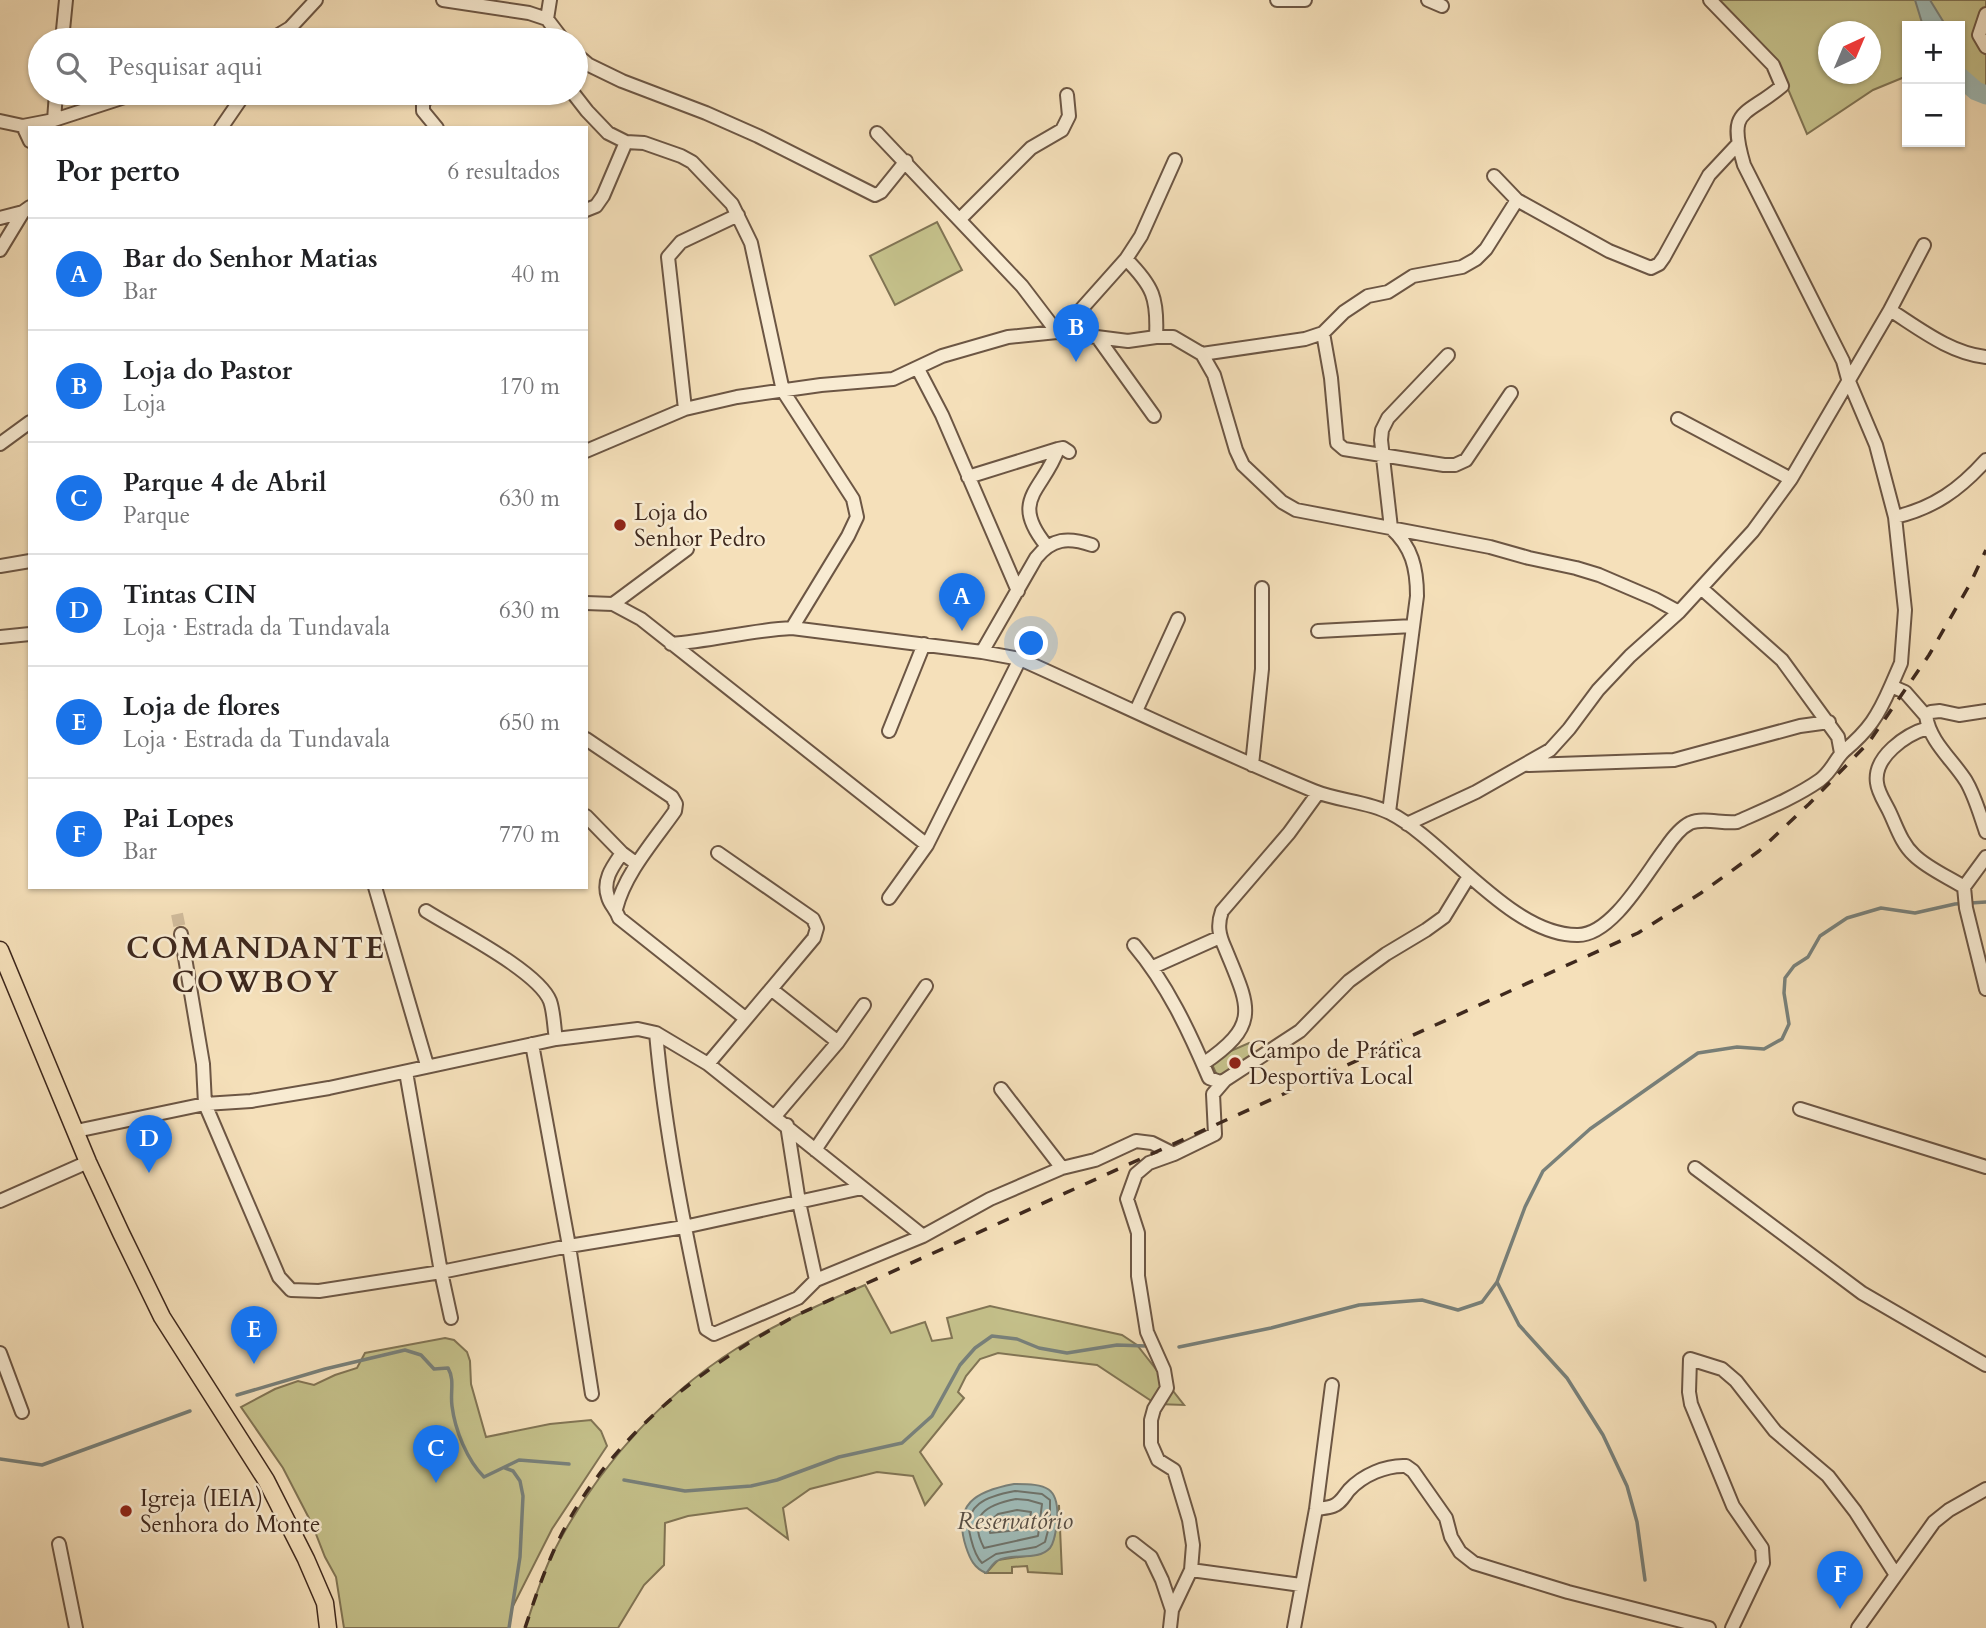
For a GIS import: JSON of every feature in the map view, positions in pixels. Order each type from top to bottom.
[{"type":"main road","points":[[0,950],[88,1163],[162,1317],[266,1480],[325,1603],[328,1628]]},
{"type":"street","points":[[63,28],[66,0]]},
{"type":"street","points":[[290,28],[316,0]]},
{"type":"street","points":[[443,0],[529,13],[547,19],[554,28]]},
{"type":"street","points":[[547,19],[550,0]]},
{"type":"street","points":[[1277,0],[1305,0]]},
{"type":"street","points":[[1427,0],[1442,6]]},
{"type":"street","points":[[671,644],[765,629],[792,628],[1020,659],[1318,793],[1388,812],[1407,824],[1497,899],[1534,923],[1580,936],[1598,930],[1614,919],[1675,835],[1689,823],[1705,820],[1737,822],[1818,781],[1834,768],[1841,753],[1852,746],[1877,718],[1901,663],[1905,610],[1895,517],[1876,445],[1843,361],[1744,165],[1738,144],[1736,127],[1746,109],[1765,100],[1782,86],[1773,65],[1710,0]]},
{"type":"street","points":[[1986,14],[1979,34],[1986,47]]},
{"type":"street","points":[[588,64],[622,81],[758,136],[848,179],[875,195],[881,192],[906,161]]},
{"type":"street","points":[[960,219],[1031,148],[1062,130],[1069,116],[1067,95]]},
{"type":"street","points":[[54,120],[55,105]]},
{"type":"street","points":[[0,121],[23,126],[54,120],[100,105]]},
{"type":"street","points":[[223,126],[238,105]]},
{"type":"street","points":[[423,105],[423,111],[436,126]]},
{"type":"street","points":[[582,105],[608,133],[626,142],[644,143],[692,162],[727,197],[751,243],[783,391],[853,499],[857,517],[792,628]]},
{"type":"street","points":[[23,126],[28,137]]},
{"type":"street","points":[[877,133],[960,219],[1063,333]]},
{"type":"street","points":[[588,211],[603,196],[626,142]]},
{"type":"street","points":[[1494,176],[1517,200],[1609,251],[1651,268],[1659,264],[1664,257],[1709,175],[1738,144]]},
{"type":"street","points":[[1063,333],[1141,236],[1175,160]]},
{"type":"street","points":[[1202,354],[1305,339],[1323,332],[1344,312],[1367,296],[1388,292],[1413,276],[1462,267],[1476,259],[1495,236],[1517,200]]},
{"type":"street","points":[[0,218],[26,210]]},
{"type":"street","points":[[0,250],[26,210]]},
{"type":"street","points":[[685,408],[668,257],[681,242],[738,215]]},
{"type":"street","points":[[1407,824],[1525,766],[1550,750],[1598,690],[1630,656],[1679,612],[1754,531],[1791,478],[1890,310],[1924,245]]},
{"type":"street","points":[[1126,258],[1153,292],[1157,313],[1156,337]]},
{"type":"street","points":[[1890,310],[1951,347],[1986,357]]},
{"type":"street","points":[[1323,332],[1337,443],[1344,449],[1455,465],[1466,460],[1511,393]]},
{"type":"street","points":[[588,451],[685,408],[737,397],[893,379],[943,356],[1008,337],[1063,333],[1128,341],[1173,337],[1202,354],[1214,375],[1243,465],[1282,502],[1296,510],[1490,547],[1576,568],[1644,594],[1679,612]]},
{"type":"street","points":[[1098,338],[1154,416]]},
{"type":"street","points":[[1388,812],[1417,596],[1417,574],[1403,539],[1391,528],[1382,430],[1388,418],[1448,355]]},
{"type":"street","points":[[918,369],[942,415],[1018,591]]},
{"type":"street","points":[[1678,419],[1791,478]]},
{"type":"street","points":[[0,444],[28,423]]},
{"type":"street","points":[[968,477],[1064,450],[1035,488],[1029,505],[1030,521],[1046,545]]},
{"type":"street","points":[[1895,517],[1916,512],[1951,494],[1986,460]]},
{"type":"street","points":[[982,652],[1046,545],[1058,541],[1078,541],[1092,545]]},
{"type":"street","points":[[613,604],[687,549]]},
{"type":"street","points":[[0,566],[28,561]]},
{"type":"street","points":[[1252,765],[1262,669],[1262,588]]},
{"type":"street","points":[[1701,588],[1782,660],[1829,722],[1838,737],[1841,753]]},
{"type":"street","points":[[588,603],[613,604],[641,619],[927,845]]},
{"type":"street","points":[[1136,711],[1178,619]]},
{"type":"street","points":[[1318,631],[1413,626]]},
{"type":"street","points":[[0,637],[28,634]]},
{"type":"street","points":[[889,731],[924,644]]},
{"type":"street","points":[[889,898],[927,845],[1020,659]]},
{"type":"street","points":[[1891,686],[1905,692],[1968,784],[1986,832]]},
{"type":"street","points":[[1965,891],[1911,852],[1877,786],[1876,774],[1899,742],[1927,722],[1931,712],[1959,715],[1986,711]]},
{"type":"street","points":[[1525,766],[1595,761],[1674,760],[1800,726],[1829,722]]},
{"type":"street","points":[[588,740],[672,797],[676,804],[674,811],[637,864],[619,897],[616,909]]},
{"type":"street","points":[[1203,1064],[1228,1047],[1242,1028],[1246,1006],[1243,991],[1220,937],[1218,921],[1222,911],[1289,833],[1318,793]]},
{"type":"street","points":[[588,818],[622,853],[637,864]]},
{"type":"street","points":[[622,853],[609,872],[606,883],[609,901],[619,918],[745,1018]]},
{"type":"street","points":[[708,1064],[814,938],[817,928],[813,919],[718,853]]},
{"type":"street","points":[[1986,857],[1965,891],[1966,908],[1986,989]]},
{"type":"street","points":[[1134,945],[1153,967],[1189,1029],[1209,1078],[1220,1082],[1300,1031],[1349,981],[1444,917],[1469,876]]},
{"type":"street","points":[[376,889],[427,1065]]},
{"type":"street","points":[[426,911],[538,983],[550,1002],[556,1039]]},
{"type":"street","points":[[181,934],[203,1064],[205,1104],[279,1277],[291,1290],[320,1291],[441,1272],[569,1246],[684,1227],[862,1188]]},
{"type":"street","points":[[1153,967],[1220,937]]},
{"type":"street","points":[[815,1150],[926,986]]},
{"type":"street","points":[[771,989],[838,1042]]},
{"type":"street","points":[[775,1116],[838,1042],[864,1005]]},
{"type":"street","points":[[76,1131],[205,1104],[264,1098],[406,1072],[427,1065],[556,1039],[638,1029],[656,1033],[708,1064],[923,1236]]},
{"type":"street","points":[[656,1033],[662,1094],[684,1227],[706,1329],[714,1334],[798,1298],[816,1280],[923,1236],[990,1199],[1062,1168],[1095,1160],[1136,1141],[1152,1143],[1174,1154]]},
{"type":"street","points":[[532,1044],[569,1246],[592,1394]]},
{"type":"street","points":[[406,1072],[451,1318]]},
{"type":"street","points":[[1170,1628],[1172,1610],[1191,1570],[1192,1532],[1174,1470],[1158,1460],[1151,1444],[1154,1409],[1167,1388],[1164,1370],[1147,1332],[1138,1276],[1138,1233],[1127,1199],[1136,1174],[1149,1163],[1215,1134],[1213,1094],[1224,1080]]},
{"type":"street","points":[[1001,1089],[1062,1168]]},
{"type":"street","points":[[1800,1109],[1986,1167]]},
{"type":"street","points":[[787,1125],[799,1202],[816,1280]]},
{"type":"street","points":[[0,1202],[88,1163]]},
{"type":"street","points":[[1695,1168],[1862,1293],[1986,1365]]},
{"type":"street","points":[[0,1353],[22,1412]]},
{"type":"street","points":[[1732,1628],[1763,1563],[1762,1548],[1733,1506],[1691,1404],[1690,1359],[1723,1369],[1736,1381],[1775,1431],[1828,1476],[1870,1532],[1896,1574]]},
{"type":"street","points":[[1294,1628],[1316,1509],[1332,1385]]},
{"type":"street","points":[[1316,1509],[1332,1507],[1363,1478],[1379,1470],[1406,1466],[1413,1471],[1446,1518],[1451,1537],[1460,1552],[1474,1563],[1567,1592],[1709,1628]]},
{"type":"street","points":[[1860,1627],[1934,1522],[1986,1489]]},
{"type":"street","points":[[1133,1543],[1150,1557],[1162,1580],[1172,1610]]},
{"type":"street","points":[[59,1544],[76,1628]]},
{"type":"street","points":[[1191,1570],[1301,1585]]},
{"type":"shaded area","points":[[1716,0],[1986,0],[1986,95],[1965,81],[1965,21],[1902,21],[1902,78],[1873,90],[1807,134],[1777,63]]},
{"type":"shaded area","points":[[937,222],[962,270],[895,305],[870,256]]},
{"type":"shaded area","name":"Campo de Prática Desportiva Local","points":[[1249,1043],[1259,1066],[1220,1082],[1210,1060]]},
{"type":"shaded area","points":[[865,1285],[891,1333],[925,1322],[932,1341],[952,1338],[947,1318],[990,1306],[1122,1335],[1137,1345],[1184,1405],[1156,1404],[1097,1365],[998,1353],[980,1359],[966,1376],[958,1392],[964,1398],[920,1452],[942,1484],[925,1505],[913,1476],[877,1472],[810,1489],[783,1508],[788,1539],[747,1508],[688,1516],[665,1523],[664,1565],[644,1585],[618,1628],[525,1628],[541,1580],[571,1521],[614,1459],[664,1404],[723,1358],[754,1338]]},
{"type":"shaded area","points":[[445,1338],[454,1340],[467,1352],[471,1384],[486,1437],[550,1424],[591,1420],[601,1431],[607,1446],[552,1529],[512,1608],[509,1628],[344,1628],[336,1577],[312,1524],[283,1468],[241,1407],[275,1389],[298,1381],[314,1385],[357,1368],[365,1353]]},
{"type":"shaded area","points":[[1059,1505],[1062,1574],[1028,1572],[1027,1566],[1012,1567],[1012,1573],[986,1573],[998,1560],[1039,1554],[1054,1538]]},
{"type":"water","points":[[1915,0],[1930,0],[1943,21],[1921,21]]},
{"type":"water","name":"Reservatório","points":[[1014,1484],[1035,1485],[1053,1494],[1057,1510],[1054,1539],[1045,1552],[1003,1558],[986,1573],[973,1563],[966,1547],[962,1532],[965,1510],[978,1496]]},
{"type":"waterway","points":[[1965,81],[1986,95]]},
{"type":"waterway","points":[[1179,1347],[1271,1328],[1359,1305],[1422,1300],[1458,1310],[1482,1302],[1497,1282],[1525,1207],[1543,1171],[1590,1129],[1698,1053],[1737,1047],[1764,1049],[1782,1039],[1789,1024],[1784,993],[1785,978],[1794,966],[1808,957],[1820,936],[1847,918],[1881,908],[1915,913],[1955,904],[1986,902]]},
{"type":"waterway","points":[[1497,1282],[1519,1325],[1567,1378],[1603,1435],[1627,1486],[1637,1522],[1645,1580]]},
{"type":"waterway","points":[[624,1480],[685,1491],[751,1486],[777,1480],[839,1457],[902,1443],[932,1416],[960,1365],[975,1348],[992,1336],[1017,1339],[1039,1348],[1067,1353],[1117,1345],[1146,1346]]},
{"type":"waterway","points":[[237,1395],[325,1369],[405,1350],[421,1355],[434,1369],[448,1368],[452,1382],[452,1406],[459,1435],[472,1462],[484,1477],[519,1460],[569,1464]]},
{"type":"waterway","points":[[0,1459],[42,1465],[190,1411]]},
{"type":"waterway","points":[[505,1468],[513,1471],[520,1481],[523,1496],[520,1557],[509,1628]]},
{"type":"tunnel","points":[[177,914],[181,934]]},
{"type":"railway","points":[[525,1628],[551,1557],[571,1517],[595,1480],[623,1446],[687,1386],[761,1336],[799,1314],[1638,933],[1701,893],[1759,851],[1869,742],[1929,655],[1970,584],[1986,550]]},
{"type":"place","name":"Loja do Pastor","points":[[1076,362]]},
{"type":"place","name":"Loja do Senhor Pedro","points":[[620,525]]},
{"type":"place","name":"Bar do Senhor Matias","points":[[962,631]]},
{"type":"place","name":"Campo de Prática Desportiva Local","points":[[1235,1063]]},
{"type":"place","name":"Tintas CIN","points":[[149,1173]]},
{"type":"place","name":"Loja de flores","points":[[254,1364]]},
{"type":"place","name":"Parque 4 de Abril","points":[[436,1483]]},
{"type":"place","name":"Igreja (IEIA) Senhora do Monte","points":[[126,1511]]},
{"type":"place","name":"Pai Lopes","points":[[1840,1609]]},
{"type":"district","name":"COMANDANTE COWBOY","points":[[256,965]]}]
